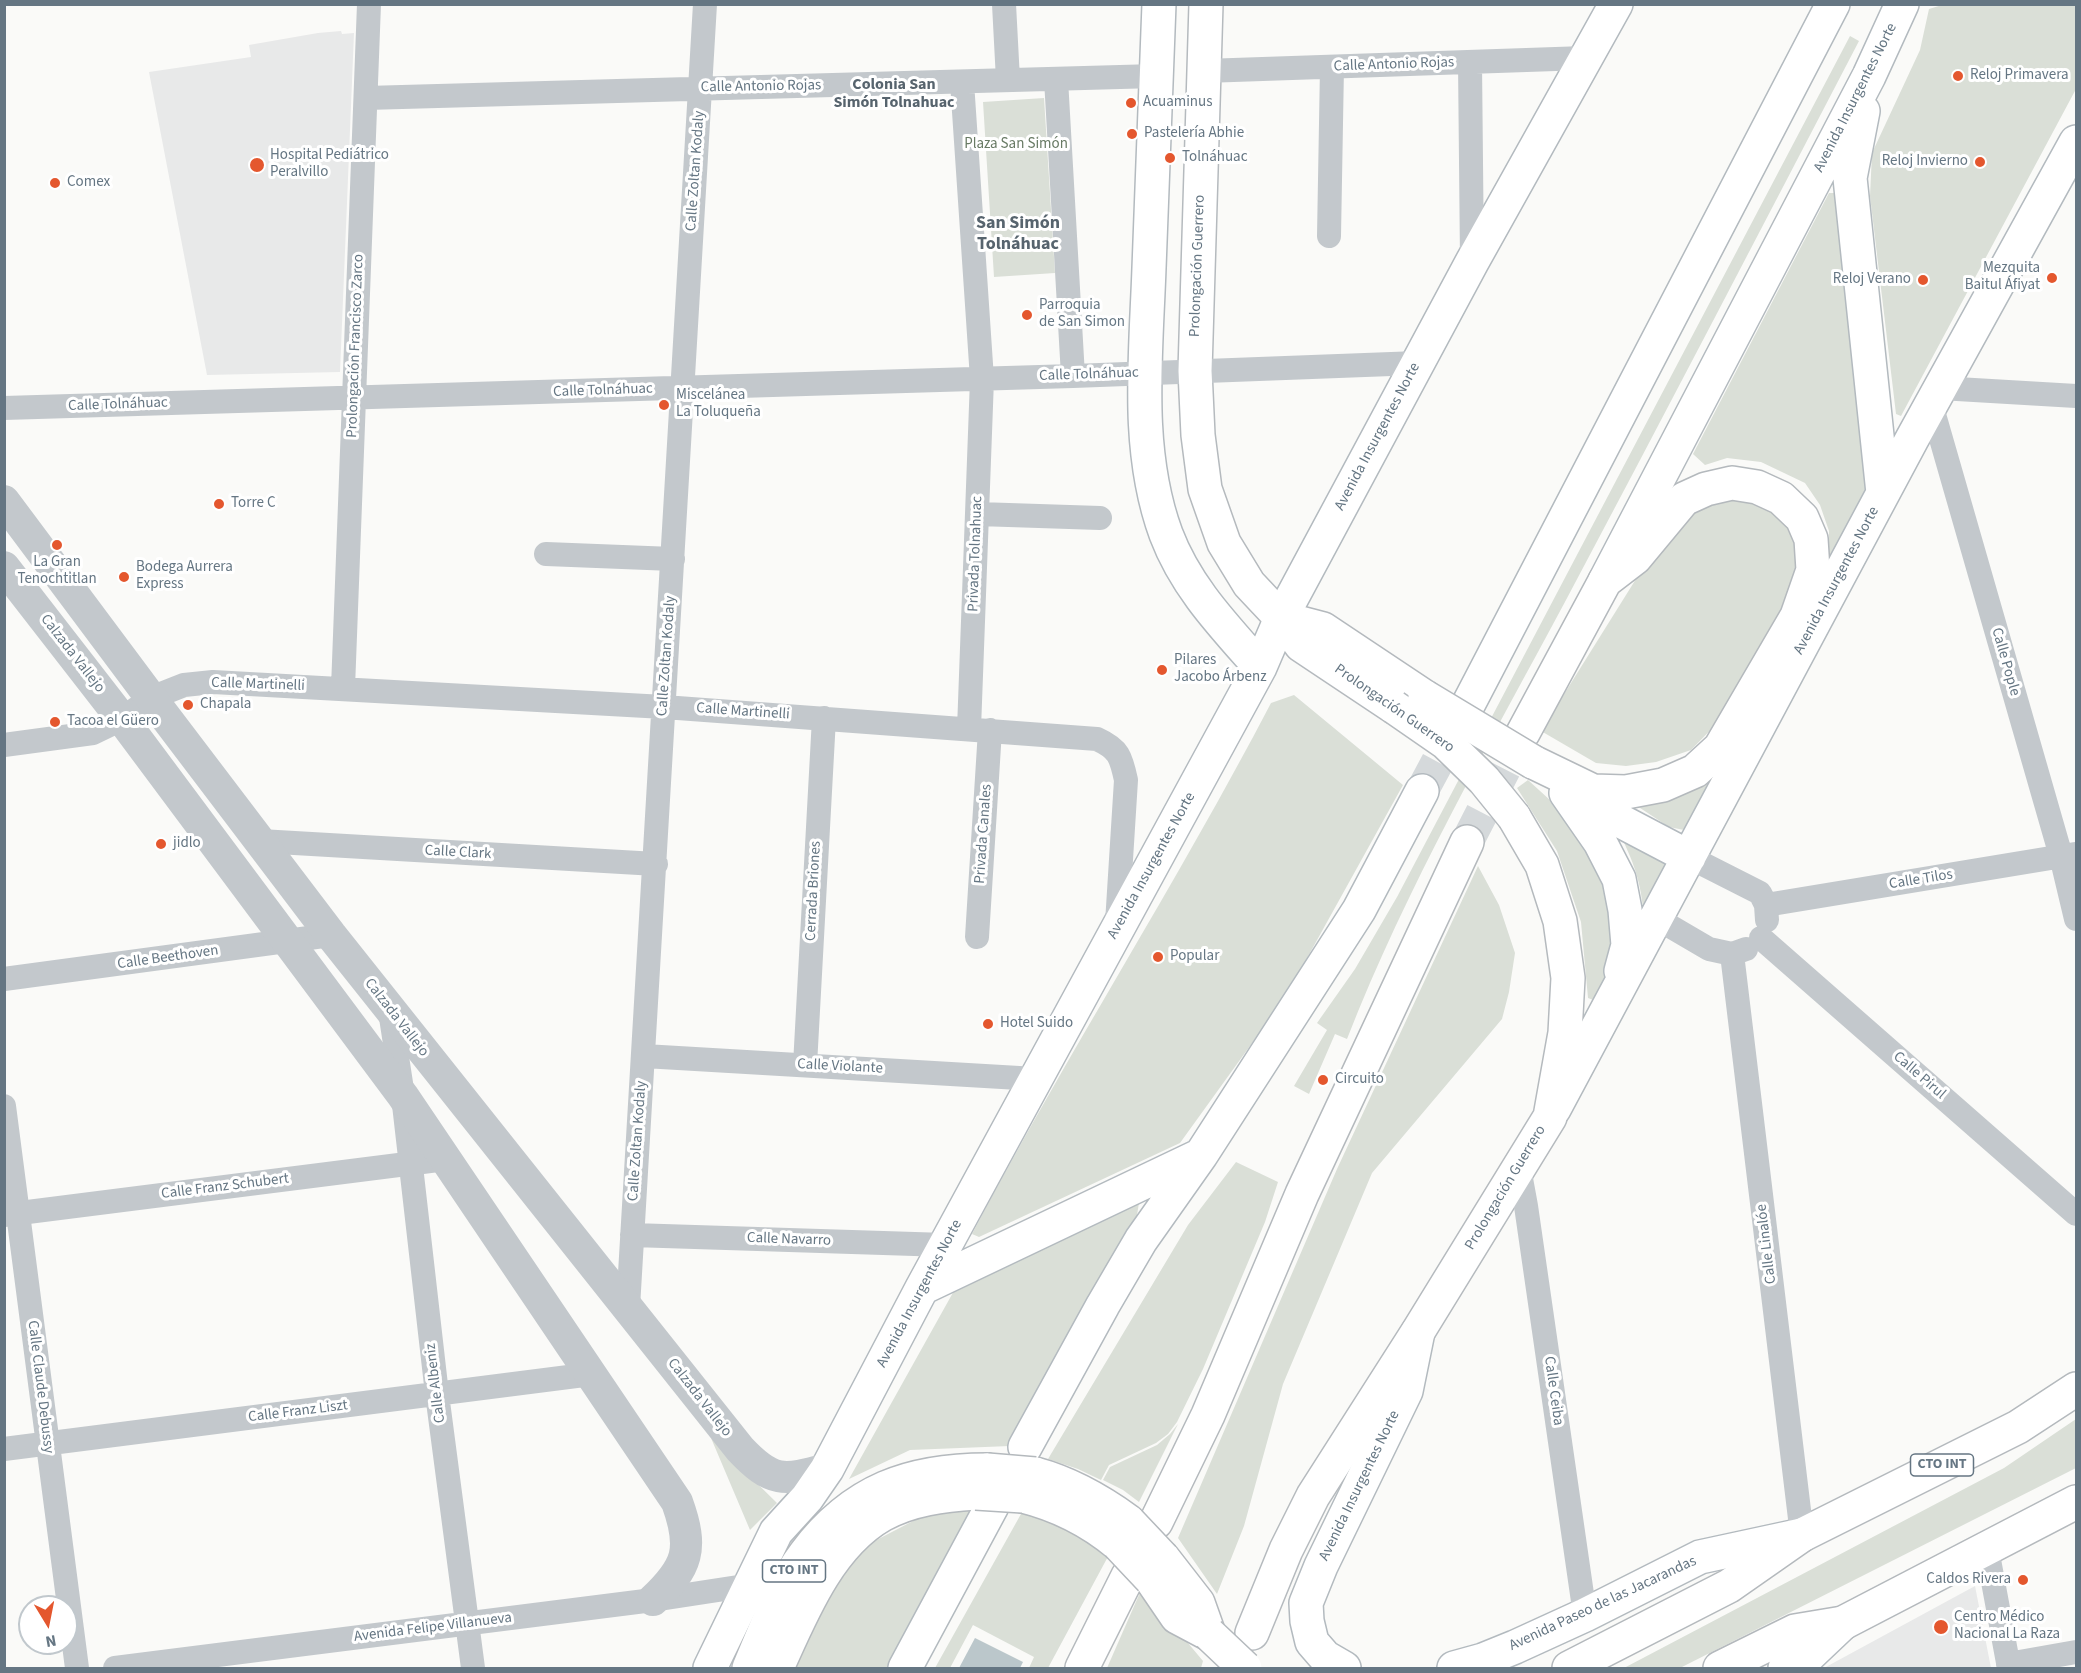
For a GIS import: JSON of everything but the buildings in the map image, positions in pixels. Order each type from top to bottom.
[{"type":"main road","points":[[1159,4],[1145,373],[1146,442],[1155,493],[1166,534],[1182,568],[1202,601],[1260,667]]},
{"type":"main road","name":"Prolongación Guerrero","points":[[1206,4],[1195,372],[1198,435],[1205,489],[1224,543],[1249,584],[1281,618],[1301,645],[1446,743],[1484,780],[1514,817],[1542,865],[1560,921],[1568,978],[1565,1033],[1550,1117],[1419,1330],[1313,1496],[1286,1550],[1252,1633]]},
{"type":"main road","name":"Avenida Insurgentes Norte","points":[[710,1668],[777,1532],[807,1498],[827,1469],[922,1288],[1260,667],[1281,618],[1472,262],[1616,4]]},
{"type":"main road","points":[[1469,703],[1833,4]]},
{"type":"main road","name":"Avenida Insurgentes Norte","points":[[1533,754],[1605,581],[1869,76],[1902,4]]},
{"type":"main road","points":[[1869,76],[1850,178],[1883,493]]},
{"type":"main road","name":"Avenida Insurgentes Norte","points":[[1550,1117],[1883,493],[2076,142]]},
{"type":"main road","points":[[1281,618],[1323,629],[1425,696],[1533,754],[1593,791],[1626,792],[1663,785],[1695,771],[1720,748],[1797,616],[1814,570],[1811,539],[1802,518],[1781,498],[1756,487],[1732,483],[1706,489],[1684,499],[1635,558],[1605,581]]},
{"type":"main road","points":[[1533,754],[1566,793],[1600,842],[1619,879],[1628,945],[1613,998]]},
{"type":"main road","points":[[777,1668],[811,1595],[827,1568],[861,1531],[880,1516],[927,1499],[985,1490],[1028,1472],[1103,1305],[1141,1240],[1201,1155],[1359,910],[1422,790]]},
{"type":"main road","points":[[1566,793],[1689,857]]},
{"type":"main road","points":[[1134,1529],[1208,1415],[1302,1194],[1467,842]]},
{"type":"main road","points":[[922,1288],[1201,1155]]},
{"type":"main road","name":"Avenida Insurgentes Norte","points":[[1344,1668],[1325,1657],[1312,1642],[1306,1603],[1321,1566],[1406,1391],[1419,1330]]},
{"type":"main road","name":"Avenida Paseo de las Jacarandas","points":[[1454,1668],[1483,1660],[1584,1615],[1700,1557],[1802,1535],[2018,1428],[2076,1389]]},
{"type":"main road","name":"CTO INT","points":[[749,1668],[787,1582],[804,1555],[823,1532],[843,1514],[865,1498],[893,1484],[939,1472],[985,1490]]},
{"type":"main road","points":[[1028,1472],[1045,1501],[1096,1526],[1134,1529]]},
{"type":"main road","points":[[904,1668],[985,1490]]},
{"type":"main road","points":[[1785,1668],[1805,1659],[1844,1623],[2076,1502]]},
{"type":"main road","points":[[1134,1529],[1147,1571],[1198,1603],[1209,1634],[1245,1668]]},
{"type":"main road","name":"CTO INT","points":[[1569,1668],[1729,1586],[1802,1535]]},
{"type":"main road","points":[[1082,1668],[1147,1571]]},
{"type":"main road","points":[[1720,1668],[1795,1631],[1844,1623]]},
{"type":"street","name":"Prolongación Francisco Zarco","points":[[343,688],[369,4]]},
{"type":"street","name":"Calle Zoltan Kodaly","points":[[628,1307],[702,88],[705,4]]},
{"type":"street","points":[[1004,4],[1008,80]]},
{"type":"street","name":"Calle Antonio Rojas","points":[[1204,71],[1585,58]]},
{"type":"street","points":[[1470,62],[1472,262]]},
{"type":"street","points":[[1329,236],[1332,67]]},
{"type":"street","name":"Calle Antonio Rojas","points":[[366,98],[1156,76]]},
{"type":"street","points":[[1056,79],[1073,376]]},
{"type":"street","name":"Privada Tolnahuac","points":[[962,82],[982,379],[978,514],[979,730]]},
{"type":"street","name":"Calle Tolnáhuac","points":[[4,408],[982,379],[1418,363]]},
{"type":"street","points":[[1936,396],[2076,396]]},
{"type":"street","name":"Calle Pople","points":[[1936,396],[2068,855],[2076,919]]},
{"type":"street","name":"Calzada Vallejo","points":[[4,501],[390,1011],[740,1449],[758,1468],[782,1478],[827,1469]]},
{"type":"street","points":[[978,514],[1100,518]]},
{"type":"street","points":[[4,548],[37,545]]},
{"type":"street","points":[[546,554],[673,559]]},
{"type":"street","name":"Calzada Vallejo","points":[[4,567],[122,719],[403,1096],[677,1502],[686,1525],[687,1549],[681,1567],[672,1581],[652,1600]]},
{"type":"street","name":"Calle Martinelli","points":[[4,745],[93,733],[122,719],[151,698],[184,685],[213,682],[664,707],[1097,739],[1112,746],[1121,758],[1126,780],[1117,930]]},
{"type":"street","name":"Cerrada Briones","points":[[805,1065],[824,718]]},
{"type":"street","name":"Privada Canales","points":[[977,937],[979,730]]},
{"type":"street","name":"Calle Clark","points":[[260,841],[656,864]]},
{"type":"street","name":"Calle Tilos","points":[[1766,905],[2068,855]]},
{"type":"street","points":[[1656,918],[1709,949],[1732,954],[1751,947],[1761,938],[1767,928],[1766,905],[1760,893],[1689,857]]},
{"type":"street","name":"Calle Beethoven","points":[[4,979],[331,935]]},
{"type":"street","name":"Calle Pirul","points":[[1761,938],[2076,1214]]},
{"type":"street","name":"Calle Linalóe","points":[[1732,954],[1802,1535]]},
{"type":"street","name":"Calle Albeniz","points":[[390,1011],[403,1096],[437,1395],[473,1668]]},
{"type":"street","name":"Calle Violante","points":[[644,1056],[1036,1079]]},
{"type":"street","name":"Calle Claude Debussy","points":[[4,1106],[11,1214],[48,1443],[77,1668]]},
{"type":"street","name":"Calle Franz Schubert","points":[[11,1214],[446,1159]]},
{"type":"street","name":"Calle Ceiba","points":[[1519,1168],[1584,1615]]},
{"type":"street","name":"Calle Navarro","points":[[632,1235],[946,1245]]},
{"type":"street","name":"Calle Franz Liszt","points":[[4,1449],[592,1374]]},
{"type":"street","points":[[1987,1549],[2008,1666],[2076,1652]]},
{"type":"street","name":"Avenida Felipe Villanueva","points":[[115,1668],[652,1600],[750,1585]]},
{"type":"shaded area","name":"Hospital Pediátrico Peralvillo","points":[[341,31],[342,34],[354,33],[340,372],[207,375],[149,72],[251,57],[249,45]]},
{"type":"shaded area","name":"Centro Médico Nacional La Raza","points":[[1975,1586],[1991,1668],[1824,1668]]},
{"type":"shaded area","points":[[975,1638],[1023,1662],[1020,1668],[959,1668]]},
{"type":"green space","points":[[1942,5],[2076,5],[2076,89],[1901,416],[1896,414],[1870,196],[1872,153],[1920,50],[1929,9]]},
{"type":"green space","points":[[1850,36],[1859,41],[1640,460],[1450,816],[1370,982],[1347,1039],[1335,1034],[1309,1094],[1294,1086],[1327,1030],[1317,1023],[1355,969],[1397,897]]},
{"type":"green space","name":"Plaza San Simón","points":[[1044,98],[1055,273],[994,277],[983,102]]},
{"type":"green space","points":[[1829,193],[1841,193],[1871,487],[1829,570],[1829,531],[1820,505],[1805,483],[1761,462],[1727,458],[1705,465],[1693,454]]},
{"type":"green space","points":[[1718,497],[1772,505],[1791,527],[1799,556],[1797,582],[1729,711],[1691,750],[1656,762],[1626,766],[1596,763],[1541,731],[1656,547],[1686,513]]},
{"type":"green space","points":[[1294,695],[1403,785],[1286,996],[1180,1143],[979,1237],[972,1234],[1046,1100],[1198,837],[1271,703]]},
{"type":"green space","points":[[1743,738],[1701,820],[1684,830],[1669,827],[1634,804]]},
{"type":"green space","points":[[1528,780],[1562,811],[1599,856],[1616,927],[1609,966],[1596,1001],[1588,998],[1581,922],[1557,851],[1517,788]]},
{"type":"green space","points":[[1621,836],[1670,862],[1644,921],[1637,877]]},
{"type":"green space","points":[[1478,866],[1499,905],[1515,953],[1502,1019],[1372,1173],[1283,1384],[1244,1526],[1217,1594],[1178,1538],[1337,1169]]},
{"type":"green space","points":[[1236,1162],[1278,1182],[1265,1222],[1203,1369],[1177,1422],[1168,1434],[1156,1443],[1109,1465],[1101,1480],[1048,1459],[1188,1225]]},
{"type":"green space","points":[[1140,1197],[1137,1215],[1022,1439],[1010,1446],[910,1450],[849,1479],[955,1289]]},
{"type":"green space","points":[[2076,1419],[2076,1468],[1680,1668],[1624,1668],[2004,1468]]},
{"type":"green space","points":[[1178,1424],[1139,1502],[1123,1490],[1103,1480],[1110,1467],[1157,1445]]},
{"type":"green space","points":[[711,1438],[777,1503],[750,1530]]},
{"type":"green space","points":[[982,1505],[888,1668],[796,1668],[811,1625],[863,1547],[940,1507]]},
{"type":"green space","points":[[1026,1505],[1111,1551],[1048,1668],[1029,1668],[1034,1657],[973,1625],[950,1668],[935,1668]]},
{"type":"green space","points":[[1142,1588],[1203,1661],[1201,1668],[1107,1668]]},
{"type":"tunnel","points":[[1422,791],[1460,720]]},
{"type":"tunnel","points":[[1467,842],[1523,733]]},
{"type":"place","name":"Reloj Primavera","points":[[1958,76]]},
{"type":"place","name":"Acuaminus","points":[[1131,103]]},
{"type":"place","name":"Pastelería Abhie","points":[[1132,134]]},
{"type":"place","name":"Tolnáhuac","points":[[1170,158]]},
{"type":"place","name":"Reloj Invierno","points":[[1980,162]]},
{"type":"place","name":"Hospital Pediátrico Peralvillo","points":[[257,165]]},
{"type":"place","name":"Comex","points":[[55,183]]},
{"type":"place","name":"Mezquita Baitul Áfiyat","points":[[2052,278]]},
{"type":"place","name":"Reloj Verano","points":[[1923,280]]},
{"type":"place","name":"Parroquia de San Simon","points":[[1027,315]]},
{"type":"place","name":"Miscelánea La Toluqueña","points":[[664,405]]},
{"type":"place","name":"Torre C","points":[[219,504]]},
{"type":"place","name":"La Gran Tenochtitlan","points":[[57,545]]},
{"type":"place","name":"Bodega Aurrera Express","points":[[124,577]]},
{"type":"place","name":"Pilares Jacobo Árbenz","points":[[1162,670]]},
{"type":"place","name":"Chapala","points":[[188,705]]},
{"type":"place","name":"Tacoa el Güero","points":[[55,722]]},
{"type":"place","name":"jidlo","points":[[161,844]]},
{"type":"place","name":"Popular","points":[[1158,957]]},
{"type":"place","name":"Hotel Suido","points":[[988,1024]]},
{"type":"place","name":"Circuito","points":[[1323,1080]]},
{"type":"place","name":"Caldos Rivera","points":[[2023,1580]]},
{"type":"place","name":"Centro Médico Nacional La Raza","points":[[1941,1627]]},
{"type":"district","name":"Colonia San Simón Tolnahuac","points":[[894,94]]},
{"type":"district","name":"San Simón Tolnáhuac","points":[[1018,234]]}]
